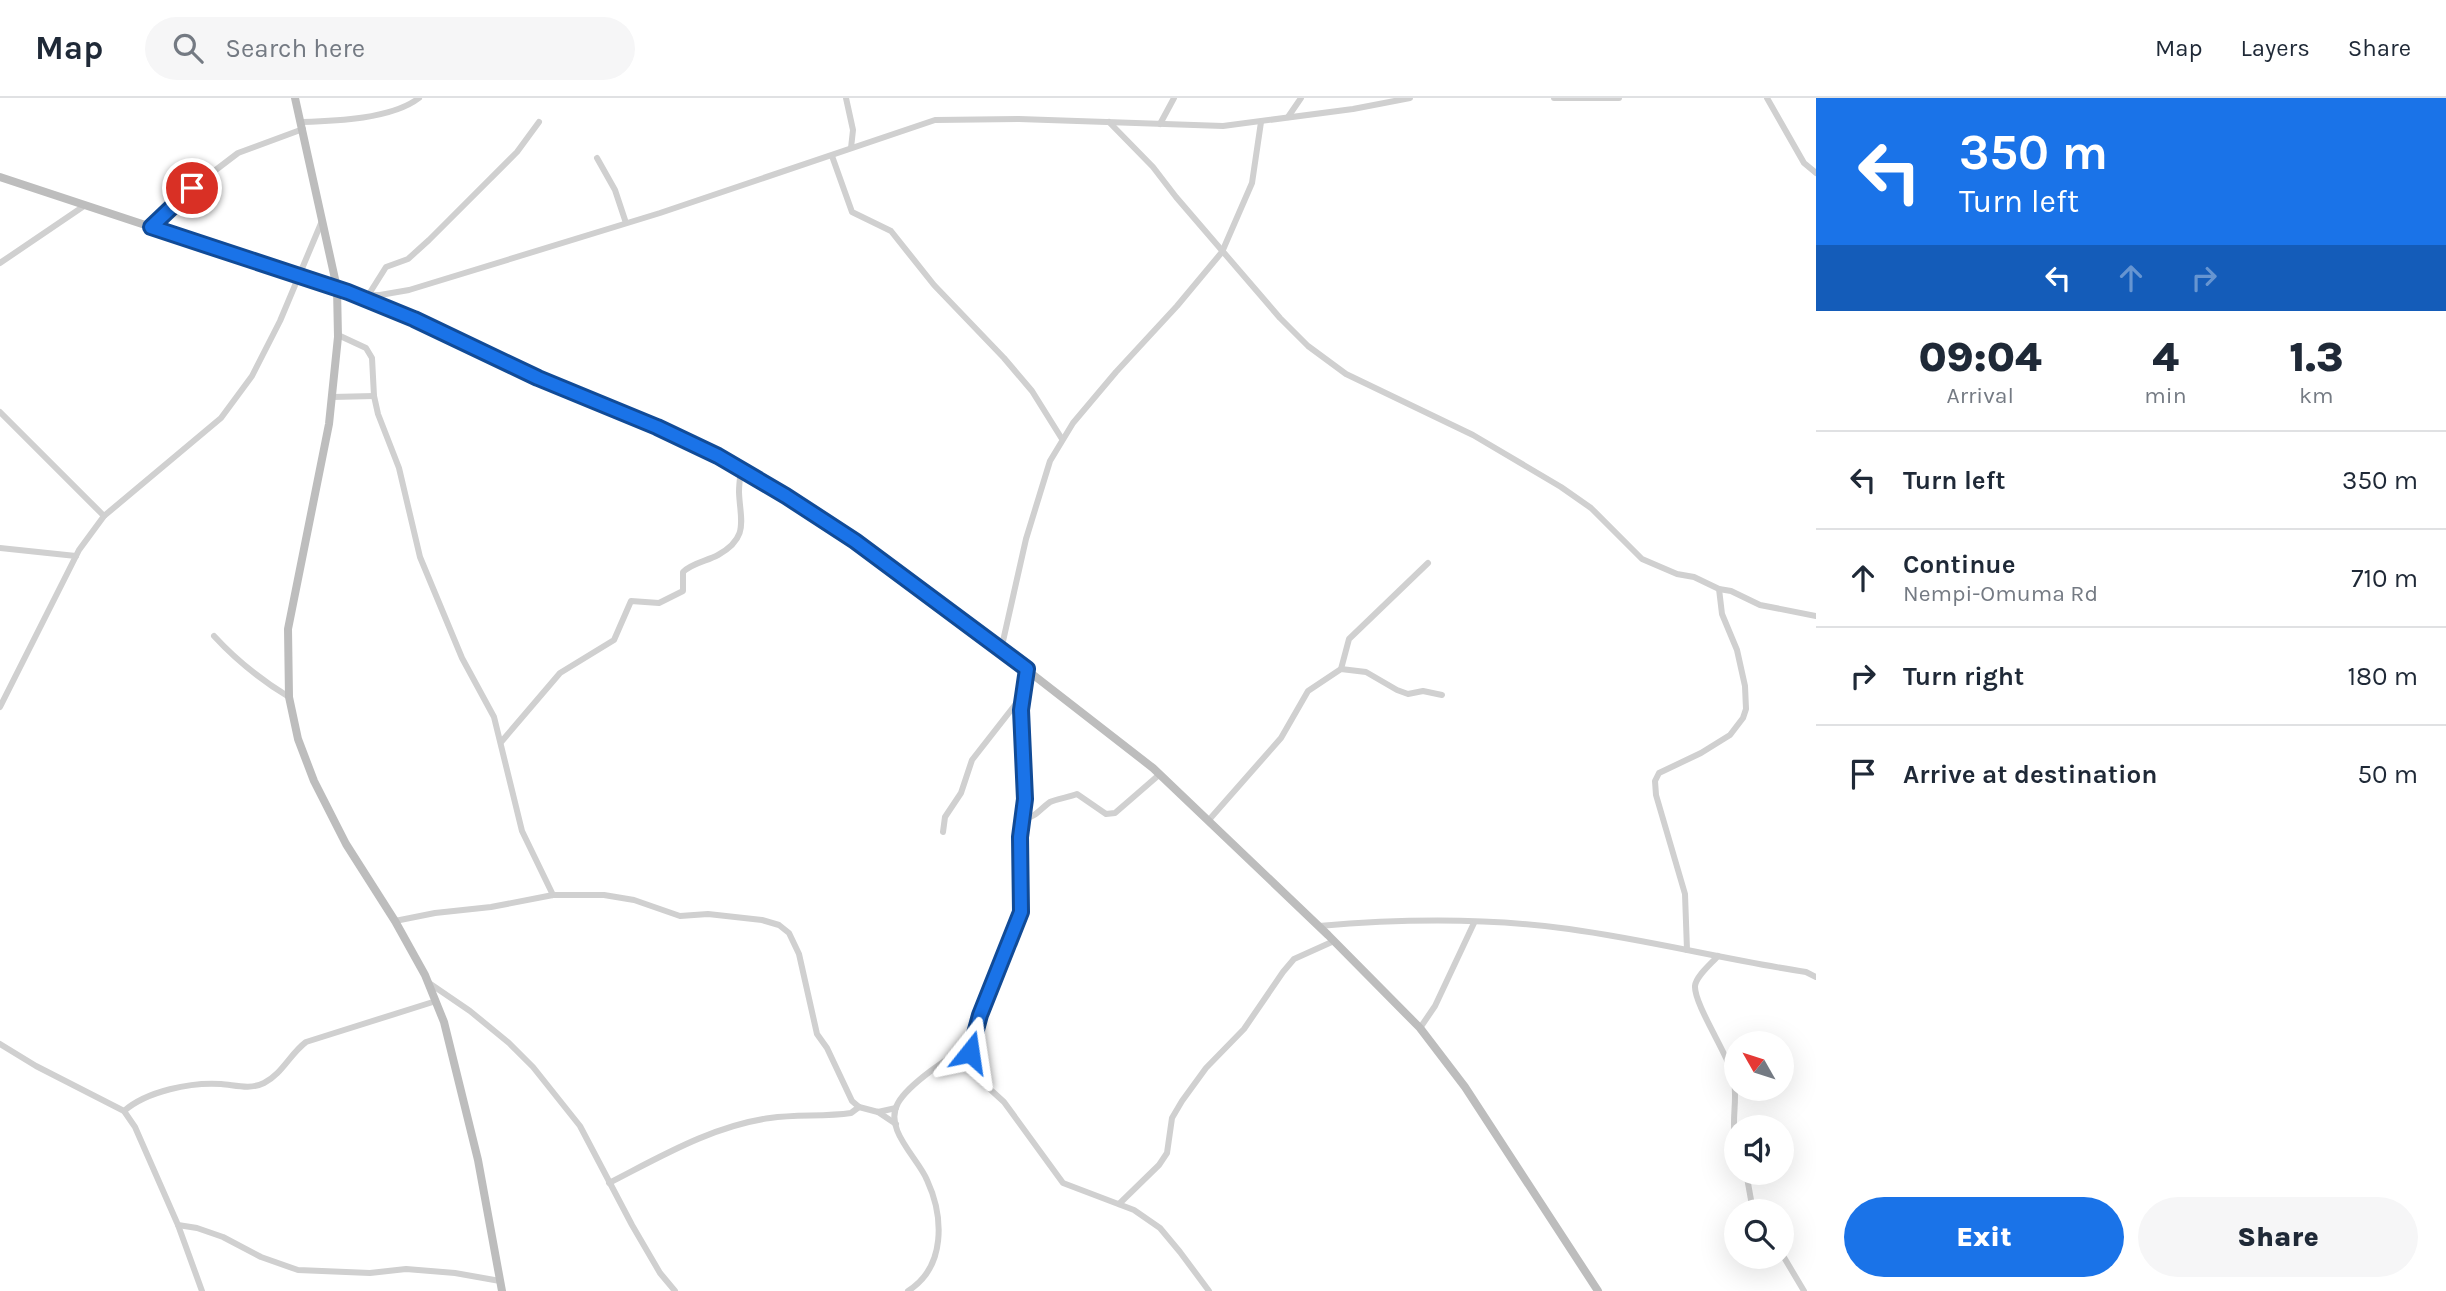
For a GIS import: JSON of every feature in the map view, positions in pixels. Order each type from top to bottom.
[{"type":"street","points":[[295,98],[337,288],[338,335],[327,436],[288,629],[289,697],[298,739],[313,781],[346,844],[395,921],[436,1002],[447,1035],[478,1160],[502,1291]]},
{"type":"street","points":[[151,227],[192,188],[238,153],[303,126],[393,110],[419,98]]},
{"type":"street","points":[[846,98],[853,130],[851,148]]},
{"type":"street","points":[[1160,124],[1174,98]]},
{"type":"street","points":[[1288,117],[1301,98]]},
{"type":"street","points":[[356,295],[380,295],[409,290],[626,223],[935,120],[1019,119],[1223,126],[1353,109],[1410,98]]},
{"type":"street","points":[[1554,98],[1619,98]]},
{"type":"street","points":[[1767,98],[1804,163],[1816,173]]},
{"type":"street","points":[[369,294],[386,267],[408,259],[429,240],[517,152],[539,122]]},
{"type":"street","points":[[1109,122],[1153,167],[1222,252],[1296,334],[1346,374],[1474,435],[1562,487],[1591,508],[1642,559],[1677,574],[1694,577],[1719,589],[1731,590],[1760,605],[1816,616]]},
{"type":"street","points":[[1001,650],[1026,539],[1050,461],[1062,439],[1116,372],[1222,252],[1252,183],[1261,122]]},
{"type":"street","points":[[832,156],[852,212],[891,231],[934,285],[1032,391],[1062,439]]},
{"type":"street","points":[[597,158],[615,190],[626,223]]},
{"type":"street","points":[[0,177],[337,288],[414,319],[538,378],[657,427],[741,470],[855,541],[942,604],[1160,774],[1334,941],[1420,1028],[1465,1087],[1598,1291]]},
{"type":"street","points":[[0,263],[84,206]]},
{"type":"street","points":[[0,707],[75,556],[104,516],[221,418],[252,376],[280,321],[322,221]]},
{"type":"street","points":[[338,335],[366,348],[372,358],[378,414],[399,468],[420,557],[462,658],[494,717],[522,831],[553,895]]},
{"type":"street","points":[[332,397],[374,396]]},
{"type":"street","points":[[0,412],[104,516]]},
{"type":"street","points":[[502,741],[561,673],[614,640],[631,601],[659,603],[683,591],[683,572],[689,566],[706,561],[726,550],[738,535],[743,523],[739,493],[741,470]]},
{"type":"street","points":[[0,548],[75,556]]},
{"type":"street","points":[[1341,669],[1349,639],[1429,564]]},
{"type":"street","points":[[1687,950],[1685,894],[1656,795],[1655,781],[1659,774],[1701,753],[1730,734],[1743,718],[1746,709],[1745,686],[1737,650],[1722,614],[1719,589]]},
{"type":"street","points":[[214,636],[236,660],[289,697]]},
{"type":"street","points":[[1027,669],[1022,696],[1025,799],[1022,820],[1021,912],[980,1015],[970,1052],[972,1064],[981,1081],[1004,1101],[1063,1183],[1134,1210],[1160,1228],[1209,1291]]},
{"type":"street","points":[[1208,821],[1281,738],[1308,691],[1341,669],[1366,672],[1408,694],[1423,691],[1442,695]]},
{"type":"street","points":[[943,832],[945,817],[961,793],[972,761],[1022,696]]},
{"type":"street","points":[[1022,820],[1034,817],[1054,800],[1077,794],[1106,814],[1115,813],[1160,774]]},
{"type":"street","points":[[395,921],[553,895],[604,895],[634,900],[680,916],[708,914],[762,920],[779,925],[789,933],[799,954],[817,1034],[827,1048],[852,1101],[859,1107],[878,1112],[896,1124]]},
{"type":"street","points":[[1319,926],[1369,922],[1474,923],[1567,929],[1806,972],[1816,977]]},
{"type":"street","points":[[1420,1028],[1435,1006],[1474,923]]},
{"type":"street","points":[[1119,1204],[1159,1165],[1167,1153],[1172,1118],[1182,1101],[1206,1068],[1244,1028],[1289,965],[1294,959],[1334,941]]},
{"type":"street","points":[[1718,956],[1697,979],[1695,986],[1732,1073],[1736,1090],[1734,1115]]},
{"type":"street","points":[[428,982],[470,1011],[533,1067],[580,1126],[660,1273],[675,1291]]},
{"type":"street","points":[[124,1111],[134,1103],[200,1083],[248,1087],[262,1084],[276,1074],[306,1042],[436,1002]]},
{"type":"street","points":[[908,1291],[931,1270],[939,1245],[935,1207],[927,1180],[898,1133],[896,1108],[898,1102],[939,1064],[973,1042]]},
{"type":"street","points":[[0,1044],[36,1066],[124,1111],[135,1126],[178,1225],[202,1291]]},
{"type":"street","points":[[609,1183],[722,1130],[768,1118],[851,1113],[859,1107]]},
{"type":"street","points":[[878,1112],[896,1108]]},
{"type":"street","points":[[178,1225],[223,1237],[261,1257],[298,1270],[369,1273],[406,1269],[455,1273],[500,1281]]},
{"type":"street","points":[[1791,1269],[1804,1291]]},
{"type":"route","points":[[192,188],[151,227],[348,292],[718,456],[855,541],[1027,669],[1021,710],[1025,799],[1020,837],[1021,912],[980,1015],[970,1052]]}]
